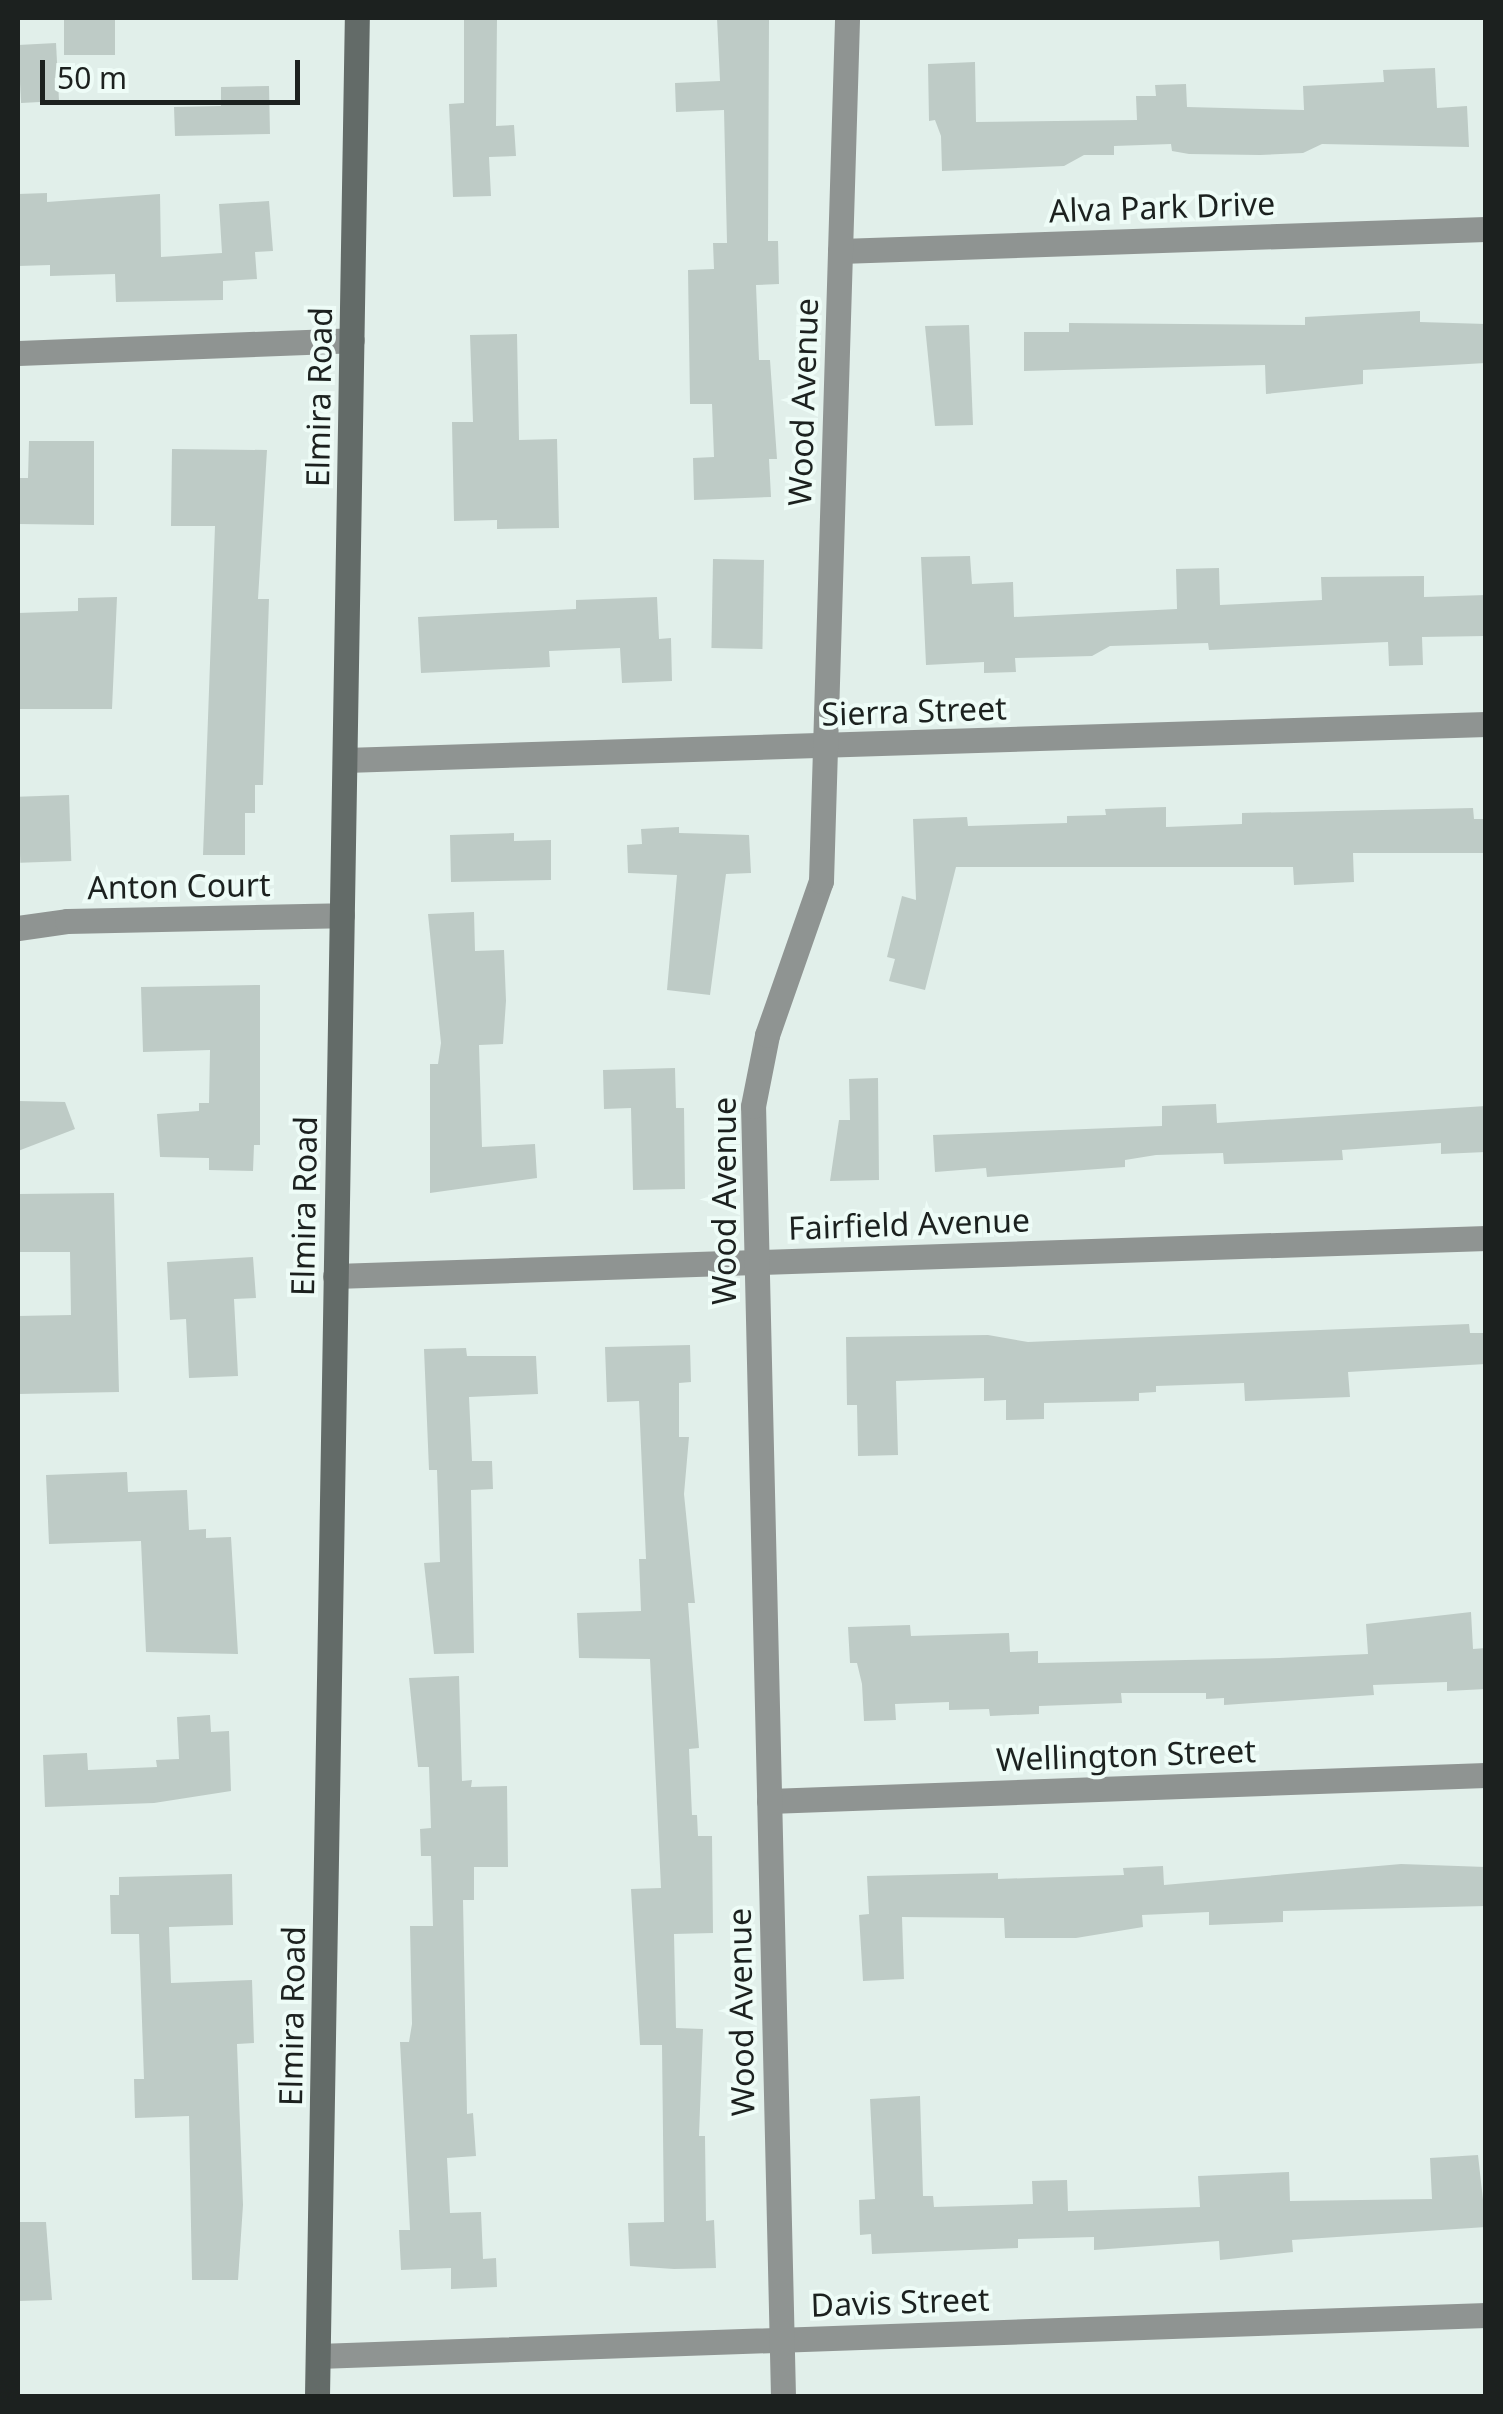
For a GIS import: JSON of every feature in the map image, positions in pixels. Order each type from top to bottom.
[{"type":"street","name":"Elmira Road","points":[[317,2396],[357,18]]},
{"type":"street","name":"Wood Avenue","points":[[784,2396],[752,1106],[767,1035],[821,881],[847,18]]},
{"type":"street","name":"Alva Park Drive","points":[[840,250],[1486,229]]},
{"type":"street","points":[[18,353],[352,340]]},
{"type":"street","name":"Sierra Street","points":[[345,760],[1486,724]]},
{"type":"street","name":"Anton Court","points":[[18,928],[67,921],[342,915]]},
{"type":"street","name":"Fairfield Avenue","points":[[335,1276],[1486,1238]]},
{"type":"street","name":"Wellington Street","points":[[769,1800],[1486,1775]]},
{"type":"street","name":"Davis Street","points":[[318,2356],[1486,2315]]},
{"type":"building","points":[[64,18],[115,18],[115,55],[64,55]]},
{"type":"building","points":[[464,18],[497,18],[496,126],[514,125],[516,156],[489,157],[491,196],[453,197],[449,104],[464,103]]},
{"type":"building","points":[[717,18],[769,18],[768,241],[778,241],[779,284],[756,285],[759,360],[770,360],[777,459],[769,459],[771,497],[694,500],[693,458],[714,457],[712,404],[690,404],[688,270],[714,269],[713,243],[727,243],[724,110],[676,112],[675,83],[720,81]]},
{"type":"building","points":[[56,43],[59,101],[21,103],[18,45]]},
{"type":"building","points":[[975,62],[976,122],[1137,120],[1136,96],[1156,96],[1155,85],[1186,84],[1187,107],[1304,110],[1303,86],[1384,82],[1383,70],[1435,68],[1437,108],[1467,106],[1469,147],[1322,144],[1303,153],[1260,155],[1189,154],[1172,151],[1171,144],[1114,146],[1114,155],[1084,155],[1064,166],[942,171],[941,136],[935,120],[929,121],[928,64]]},
{"type":"building","points":[[269,86],[270,134],[175,136],[174,107],[221,106],[221,87]]},
{"type":"building","points":[[47,193],[47,202],[160,194],[161,257],[222,253],[219,204],[269,201],[273,251],[255,252],[257,279],[223,281],[223,300],[116,302],[115,274],[50,276],[50,265],[18,266],[18,194]]},
{"type":"building","points":[[1420,311],[1420,322],[1486,324],[1486,363],[1363,370],[1363,384],[1266,394],[1265,365],[1024,371],[1024,332],[1069,332],[1069,323],[1305,325],[1305,317]]},
{"type":"building","points":[[969,325],[973,425],[935,426],[925,326]]},
{"type":"building","points":[[517,334],[519,440],[557,439],[559,528],[497,529],[497,520],[454,521],[452,422],[473,422],[470,335]]},
{"type":"building","points":[[29,441],[94,441],[94,525],[18,524],[18,478],[28,478]]},
{"type":"building","points":[[172,449],[267,450],[258,599],[269,599],[263,785],[255,785],[255,813],[245,813],[245,855],[203,855],[215,526],[171,526]]},
{"type":"building","points":[[970,556],[972,584],[1013,582],[1014,617],[1177,609],[1176,569],[1219,568],[1220,605],[1322,600],[1321,577],[1424,576],[1424,597],[1486,595],[1486,636],[1422,637],[1423,665],[1389,666],[1388,642],[1209,650],[1208,643],[1110,646],[1092,656],[1015,658],[1016,672],[984,673],[984,662],[926,665],[921,557]]},
{"type":"building","points":[[713,559],[764,560],[762,649],[711,648]]},
{"type":"building","points":[[117,597],[112,709],[18,709],[18,613],[78,611],[78,598]]},
{"type":"building","points":[[657,597],[659,639],[671,638],[672,681],[622,683],[620,648],[549,651],[550,667],[421,673],[418,617],[576,609],[576,600]]},
{"type":"building","points":[[69,795],[71,861],[20,863],[18,797]]},
{"type":"building","points":[[1166,807],[1166,827],[1242,824],[1242,813],[1473,808],[1474,819],[1486,819],[1486,853],[1353,853],[1354,882],[1294,885],[1293,867],[956,867],[925,990],[889,981],[895,959],[887,957],[902,896],[916,900],[913,819],[967,817],[968,826],[1067,823],[1067,816],[1106,815],[1105,809]]},
{"type":"building","points":[[679,827],[679,833],[749,835],[751,873],[726,874],[710,995],[667,990],[677,875],[628,873],[627,845],[642,844],[641,829]]},
{"type":"building","points":[[514,833],[514,841],[551,840],[551,880],[451,882],[450,835]]},
{"type":"building","points":[[474,912],[475,951],[504,950],[506,1001],[503,1044],[479,1045],[482,1147],[535,1144],[537,1178],[430,1193],[430,1064],[438,1064],[441,1043],[428,914]]},
{"type":"building","points":[[260,985],[260,1145],[254,1145],[253,1171],[209,1170],[209,1158],[160,1157],[157,1114],[199,1111],[199,1103],[209,1103],[210,1050],[143,1052],[141,987]]},
{"type":"building","points":[[675,1068],[676,1108],[684,1108],[685,1189],[633,1190],[631,1108],[604,1109],[603,1070]]},
{"type":"building","points":[[878,1078],[879,1180],[830,1181],[839,1120],[850,1120],[849,1079]]},
{"type":"building","points":[[18,1101],[65,1102],[75,1129],[18,1151]]},
{"type":"building","points":[[1216,1104],[1217,1123],[1486,1106],[1486,1152],[1441,1154],[1441,1143],[1342,1150],[1343,1160],[1224,1164],[1223,1153],[1156,1155],[1125,1160],[1125,1167],[987,1177],[986,1168],[935,1172],[933,1135],[1162,1126],[1162,1106]]},
{"type":"building","points":[[114,1193],[119,1392],[18,1394],[18,1316],[71,1315],[70,1252],[18,1252],[18,1194]]},
{"type":"building","points":[[253,1257],[256,1298],[234,1299],[238,1376],[189,1378],[186,1319],[170,1320],[167,1262]]},
{"type":"building","points":[[1469,1324],[1470,1333],[1486,1333],[1486,1364],[1348,1372],[1350,1397],[1245,1401],[1244,1383],[1156,1386],[1156,1392],[1139,1393],[1139,1401],[1044,1403],[1044,1419],[1006,1420],[1006,1400],[984,1401],[984,1378],[896,1381],[898,1455],[858,1456],[857,1405],[847,1405],[846,1337],[988,1335],[1028,1342]]},
{"type":"building","points":[[690,1345],[691,1382],[679,1383],[679,1437],[689,1437],[684,1494],[695,1603],[688,1603],[699,1748],[689,1749],[692,1815],[697,1815],[698,1836],[712,1836],[713,1933],[674,1934],[676,2028],[703,2029],[699,2136],[705,2136],[706,2221],[714,2220],[716,2268],[674,2269],[630,2266],[628,2223],[664,2222],[662,2045],[640,2045],[631,1889],[661,1888],[650,1659],[579,1658],[577,1613],[641,1611],[639,1559],[646,1559],[639,1401],[607,1402],[605,1347]]},
{"type":"building","points":[[466,1348],[467,1356],[536,1356],[538,1394],[469,1397],[472,1461],[492,1461],[493,1489],[471,1490],[474,1653],[434,1654],[424,1563],[440,1562],[437,1470],[429,1470],[424,1349]]},
{"type":"building","points":[[127,1472],[128,1492],[187,1490],[189,1530],[206,1529],[206,1538],[231,1537],[238,1654],[146,1652],[141,1541],[49,1544],[46,1475]]},
{"type":"building","points":[[1471,1612],[1473,1649],[1486,1648],[1486,1689],[1447,1691],[1447,1682],[1373,1685],[1374,1695],[1224,1705],[1224,1698],[1206,1699],[1206,1693],[1121,1693],[1122,1703],[1039,1706],[1039,1714],[990,1716],[989,1709],[949,1710],[949,1702],[895,1704],[896,1720],[864,1721],[862,1684],[857,1663],[850,1663],[848,1627],[910,1625],[911,1636],[1009,1633],[1010,1652],[1038,1651],[1038,1663],[1279,1658],[1368,1654],[1366,1624]]},
{"type":"building","points":[[459,1676],[462,1781],[472,1780],[471,1787],[507,1786],[508,1867],[474,1867],[474,1900],[463,1900],[467,2114],[473,2113],[476,2156],[447,2158],[450,2213],[481,2212],[483,2259],[496,2258],[497,2287],[451,2289],[451,2268],[401,2270],[399,2230],[410,2230],[400,2042],[409,2042],[412,2024],[410,1926],[433,1926],[431,1856],[421,1856],[420,1829],[431,1828],[429,1767],[418,1767],[409,1678]]},
{"type":"building","points":[[210,1715],[211,1732],[229,1731],[231,1791],[154,1803],[45,1807],[43,1755],[87,1753],[88,1770],[157,1767],[156,1760],[179,1759],[177,1717]]},
{"type":"building","points":[[1401,1864],[1486,1867],[1486,1906],[1283,1911],[1283,1922],[1209,1925],[1209,1912],[1142,1915],[1143,1927],[1076,1938],[1005,1938],[1004,1918],[902,1917],[904,1979],[863,1981],[859,1915],[869,1914],[867,1876],[998,1873],[998,1879],[1124,1875],[1123,1868],[1163,1866],[1164,1885]]},
{"type":"building","points":[[232,1874],[233,1925],[169,1927],[171,1983],[252,1980],[254,2043],[237,2044],[243,2205],[238,2280],[192,2280],[189,2116],[135,2118],[134,2079],[144,2079],[139,1934],[111,1934],[110,1895],[119,1895],[119,1877]]},
{"type":"building","points":[[920,2096],[923,2196],[933,2196],[934,2207],[1033,2204],[1032,2181],[1067,2180],[1068,2211],[1200,2207],[1198,2176],[1289,2172],[1290,2201],[1432,2199],[1430,2158],[1478,2155],[1486,2227],[1292,2240],[1293,2252],[1220,2260],[1219,2241],[1094,2250],[1094,2237],[1018,2239],[1018,2248],[872,2254],[871,2234],[860,2235],[859,2200],[875,2199],[870,2099]]},
{"type":"building","points":[[18,2222],[46,2222],[52,2300],[18,2301]]}]
